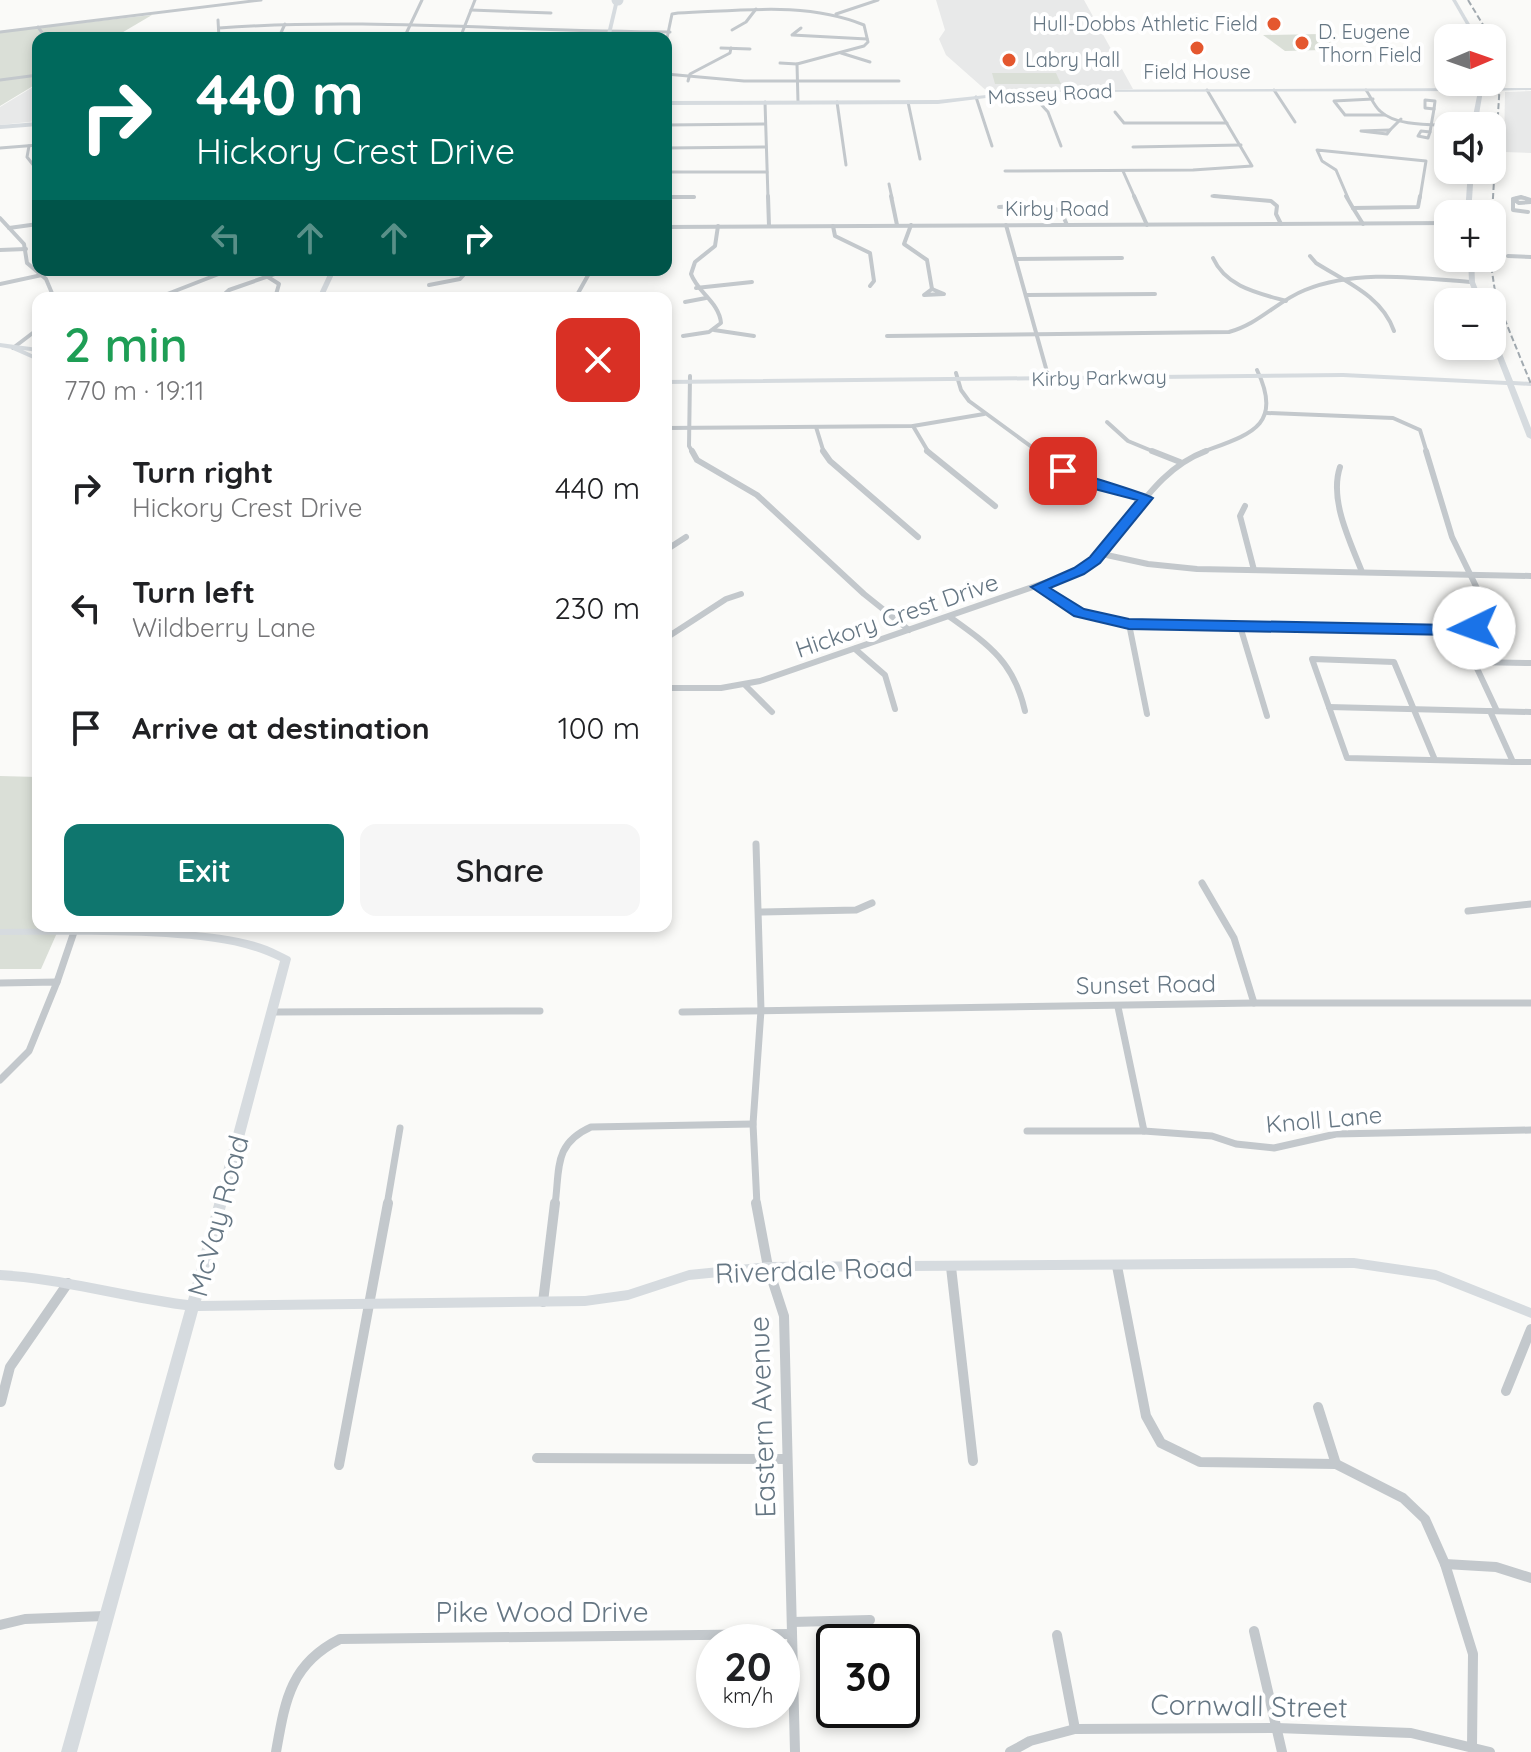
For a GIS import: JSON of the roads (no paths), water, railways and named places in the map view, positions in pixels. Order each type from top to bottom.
[{"type":"street","points":[[0,32],[261,0]]},
{"type":"street","points":[[406,32],[422,0]]},
{"type":"street","points":[[462,32],[475,0]]},
{"type":"street","points":[[610,32],[617,0]]},
{"type":"street","points":[[836,14],[878,0]]},
{"type":"street","points":[[1454,0],[1468,24]]},
{"type":"street","points":[[732,30],[746,22],[756,9]]},
{"type":"street","points":[[670,32],[672,14],[756,9],[806,9],[836,14],[864,25],[868,42],[864,46],[797,64],[780,63]]},
{"type":"street","points":[[471,10],[551,13]]},
{"type":"street","points":[[218,20],[219,32]]},
{"type":"street","points":[[281,32],[285,24]]},
{"type":"street","points":[[219,28],[285,24],[464,27],[532,32]]},
{"type":"street","points":[[38,27],[42,32]]},
{"type":"street","points":[[801,28],[792,35],[867,39]]},
{"type":"street","points":[[721,48],[750,49]]},
{"type":"street","points":[[688,81],[690,74],[730,53],[731,48]]},
{"type":"street","points":[[839,52],[870,62]]},
{"type":"street","points":[[797,64],[798,102]]},
{"type":"street","points":[[672,74],[744,81],[899,81]]},
{"type":"street","points":[[0,80],[32,76]]},
{"type":"street","name":"Massey Road","points":[[672,103],[908,102],[1029,91],[1434,89]]},
{"type":"street","name":"Massey Road","points":[[1506,89],[1531,89]]},
{"type":"street","points":[[1005,171],[1252,166],[1207,90]]},
{"type":"street","points":[[1274,90],[1295,122]]},
{"type":"street","points":[[1366,90],[1377,110],[1386,115],[1432,123]]},
{"type":"street","points":[[1029,91],[1048,112],[1061,146]]},
{"type":"street","points":[[1472,96],[1479,98],[1476,112]]},
{"type":"street","points":[[976,97],[992,146]]},
{"type":"street","points":[[1373,99],[1334,101],[1345,115],[1386,115]]},
{"type":"street","points":[[765,102],[769,226]]},
{"type":"street","points":[[837,102],[846,165]]},
{"type":"street","points":[[908,102],[920,159]]},
{"type":"street","points":[[1430,132],[1434,109]]},
{"type":"street","points":[[1115,112],[1124,123],[1227,123]]},
{"type":"street","points":[[1390,130],[1361,131],[1387,134],[1401,119]]},
{"type":"street","points":[[0,127],[32,124]]},
{"type":"street","points":[[672,125],[765,124]]},
{"type":"street","points":[[1133,147],[1241,145]]},
{"type":"street","points":[[29,146],[27,157],[32,163]]},
{"type":"street","points":[[0,148],[32,146]]},
{"type":"street","points":[[672,148],[766,147]]},
{"type":"street","points":[[1353,208],[1417,207],[1425,160],[1318,149],[1322,161],[1337,171],[1341,187],[1353,208],[1363,224]]},
{"type":"street","points":[[1123,171],[1147,225]]},
{"type":"street","points":[[672,172],[767,172]]},
{"type":"street","points":[[889,184],[897,225]]},
{"type":"street","points":[[1212,196],[1271,201],[1277,206],[1276,214],[1281,224]]},
{"type":"street","points":[[672,197],[694,197]]},
{"type":"street","points":[[1513,200],[1530,202],[1529,212],[1513,210],[1513,200]]},
{"type":"street","points":[[999,207],[1051,206],[1063,213],[1067,225]]},
{"type":"street","points":[[0,218],[26,249],[27,263],[32,267]]},
{"type":"street","name":"Kirby Road","points":[[672,227],[1434,223]]},
{"type":"street","points":[[9,228],[32,225]]},
{"type":"street","points":[[911,225],[904,244],[929,262],[932,289]]},
{"type":"street","points":[[1006,225],[1048,375]]},
{"type":"street","points":[[714,330],[722,318],[716,306],[696,288],[691,277],[698,259],[715,246],[718,226]]},
{"type":"street","points":[[833,226],[835,236],[870,253],[874,281],[870,286]]},
{"type":"street","points":[[0,250],[26,249]]},
{"type":"street","points":[[1310,256],[1379,303],[1388,314],[1394,331]]},
{"type":"street","points":[[1508,256],[1531,257]]},
{"type":"street","points":[[1016,259],[1122,258]]},
{"type":"street","points":[[1213,258],[1218,268],[1238,285],[1286,301]]},
{"type":"street","points":[[1472,272],[1474,288]]},
{"type":"street","points":[[0,284],[33,276]]},
{"type":"street","points":[[172,292],[214,276]]},
{"type":"street","points":[[429,285],[463,276]]},
{"type":"street","points":[[227,292],[268,277],[279,284],[277,292]]},
{"type":"street","points":[[887,336],[1229,332],[1259,323],[1286,301],[1311,288],[1397,278],[1472,282]]},
{"type":"street","points":[[696,288],[752,282]]},
{"type":"street","points":[[1027,295],[1155,294]]},
{"type":"street","points":[[685,302],[706,298]]},
{"type":"street","points":[[683,336],[714,330],[731,335],[754,336]]},
{"type":"street","points":[[13,348],[32,334]]},
{"type":"street","points":[[0,345],[32,350]]},
{"type":"street","points":[[13,348],[32,356]]},
{"type":"street","points":[[1501,360],[1531,437]]},
{"type":"street","points":[[1039,587],[1079,613],[1129,624],[1459,630],[1485,623],[1488,611],[1449,529],[1423,436],[1416,426],[1385,418],[1267,413],[1269,396],[1258,373]]},
{"type":"street","name":"Kirby Parkway","points":[[672,379],[1258,373],[1531,382]]},
{"type":"street","points":[[957,376],[965,397],[984,414],[1072,476],[1146,498]]},
{"type":"street","points":[[690,379],[689,446],[697,460],[751,490],[864,594],[909,630]]},
{"type":"street","name":"Hickory Crest Drive","points":[[672,688],[745,685],[1079,571],[1102,554],[1146,498],[1180,462],[1242,436],[1267,413]]},
{"type":"street","points":[[672,428],[913,426],[984,414]]},
{"type":"street","points":[[1107,422],[1115,432],[1136,445],[1180,462]]},
{"type":"street","points":[[913,426],[928,452],[995,506]]},
{"type":"street","points":[[816,427],[820,446],[830,461],[918,537]]},
{"type":"street","points":[[1340,467],[1336,478],[1343,519],[1362,572]]},
{"type":"street","points":[[1245,506],[1240,516],[1254,570]]},
{"type":"street","points":[[672,546],[686,537]]},
{"type":"street","points":[[1102,554],[1173,567],[1531,576]]},
{"type":"street","points":[[672,634],[726,599],[741,594]]},
{"type":"street","points":[[950,617],[994,649],[1011,667],[1019,682],[1025,711]]},
{"type":"street","points":[[1129,624],[1147,714]]},
{"type":"street","points":[[1240,626],[1267,716]]},
{"type":"street","points":[[855,649],[885,675],[895,709]]},
{"type":"street","points":[[1435,760],[1394,662],[1312,659],[1347,758],[1513,762],[1531,762]]},
{"type":"street","points":[[1513,762],[1474,662],[1531,663]]},
{"type":"street","points":[[745,685],[772,712]]},
{"type":"street","points":[[1329,707],[1531,712]]},
{"type":"street","name":"Eastern Avenue","points":[[756,844],[761,1010],[753,1124],[757,1215],[768,1267],[784,1316],[792,1624]]},
{"type":"street","points":[[1202,883],[1234,938],[1254,1003]]},
{"type":"street","points":[[759,912],[856,910],[872,903]]},
{"type":"street","points":[[1468,911],[1531,904]]},
{"type":"street","name":"McVay Road","points":[[0,932],[32,931]]},
{"type":"street","points":[[0,1080],[29,1051],[74,932]]},
{"type":"street","name":"McVay Road","points":[[69,1752],[286,959],[272,949],[186,935],[130,932]]},
{"type":"street","points":[[0,983],[57,982]]},
{"type":"street","name":"Sunset Road","points":[[682,1012],[1254,1003],[1531,1003]]},
{"type":"street","points":[[1118,1007],[1144,1131]]},
{"type":"street","points":[[273,1012],[540,1011]]},
{"type":"street","points":[[543,1302],[562,1150],[573,1135],[591,1127],[753,1124]]},
{"type":"street","points":[[339,1465],[371,1304],[400,1128]]},
{"type":"street","name":"Knoll Lane","points":[[1027,1131],[1144,1131],[1212,1136],[1236,1144],[1274,1148],[1336,1134],[1531,1130]]},
{"type":"street","name":"Riverdale Road","points":[[0,1275],[69,1281],[168,1304],[193,1306],[543,1302],[628,1295],[689,1275],[768,1267],[1354,1263],[1436,1275],[1531,1313]]},
{"type":"street","points":[[1117,1266],[1146,1416],[1161,1443],[1200,1462],[1336,1464],[1403,1498],[1425,1519],[1445,1564],[1473,1654],[1472,1747]]},
{"type":"street","points":[[951,1267],[973,1461]]},
{"type":"street","points":[[1,1402],[10,1367],[69,1281]]},
{"type":"street","points":[[1506,1391],[1531,1329]]},
{"type":"street","points":[[1318,1407],[1336,1464]]},
{"type":"street","points":[[537,1458],[787,1459]]},
{"type":"street","points":[[1445,1564],[1496,1567],[1531,1578]]},
{"type":"street","points":[[0,1625],[25,1619],[105,1616]]},
{"type":"street","name":"Pike Wood Drive","points":[[800,1627],[870,1620]]},
{"type":"street","name":"Pike Wood Drive","points":[[276,1752],[287,1694],[302,1665],[320,1648],[348,1637],[696,1630]]},
{"type":"street","points":[[1254,1631],[1282,1752]]},
{"type":"street","points":[[1057,1635],[1075,1729]]},
{"type":"street","name":"Eastern Avenue","points":[[794,1728],[795,1752]]},
{"type":"street","name":"Cornwall Street","points":[[1010,1752],[1030,1741],[1075,1729],[1277,1728],[1411,1733],[1490,1752]]},
{"type":"railway","points":[[1468,0],[1483,24]]},
{"type":"railway","points":[[1493,200],[1499,96]]},
{"type":"railway","points":[[1492,272],[1496,298],[1531,384]]},
{"type":"place","name":"Hull-Dobbs Athletic Field","points":[[1274,24]]},
{"type":"place","name":"D. Eugene Thorn Field","points":[[1302,43]]},
{"type":"place","name":"Field House","points":[[1197,48]]},
{"type":"place","name":"Labry Hall","points":[[1009,60]]}]
